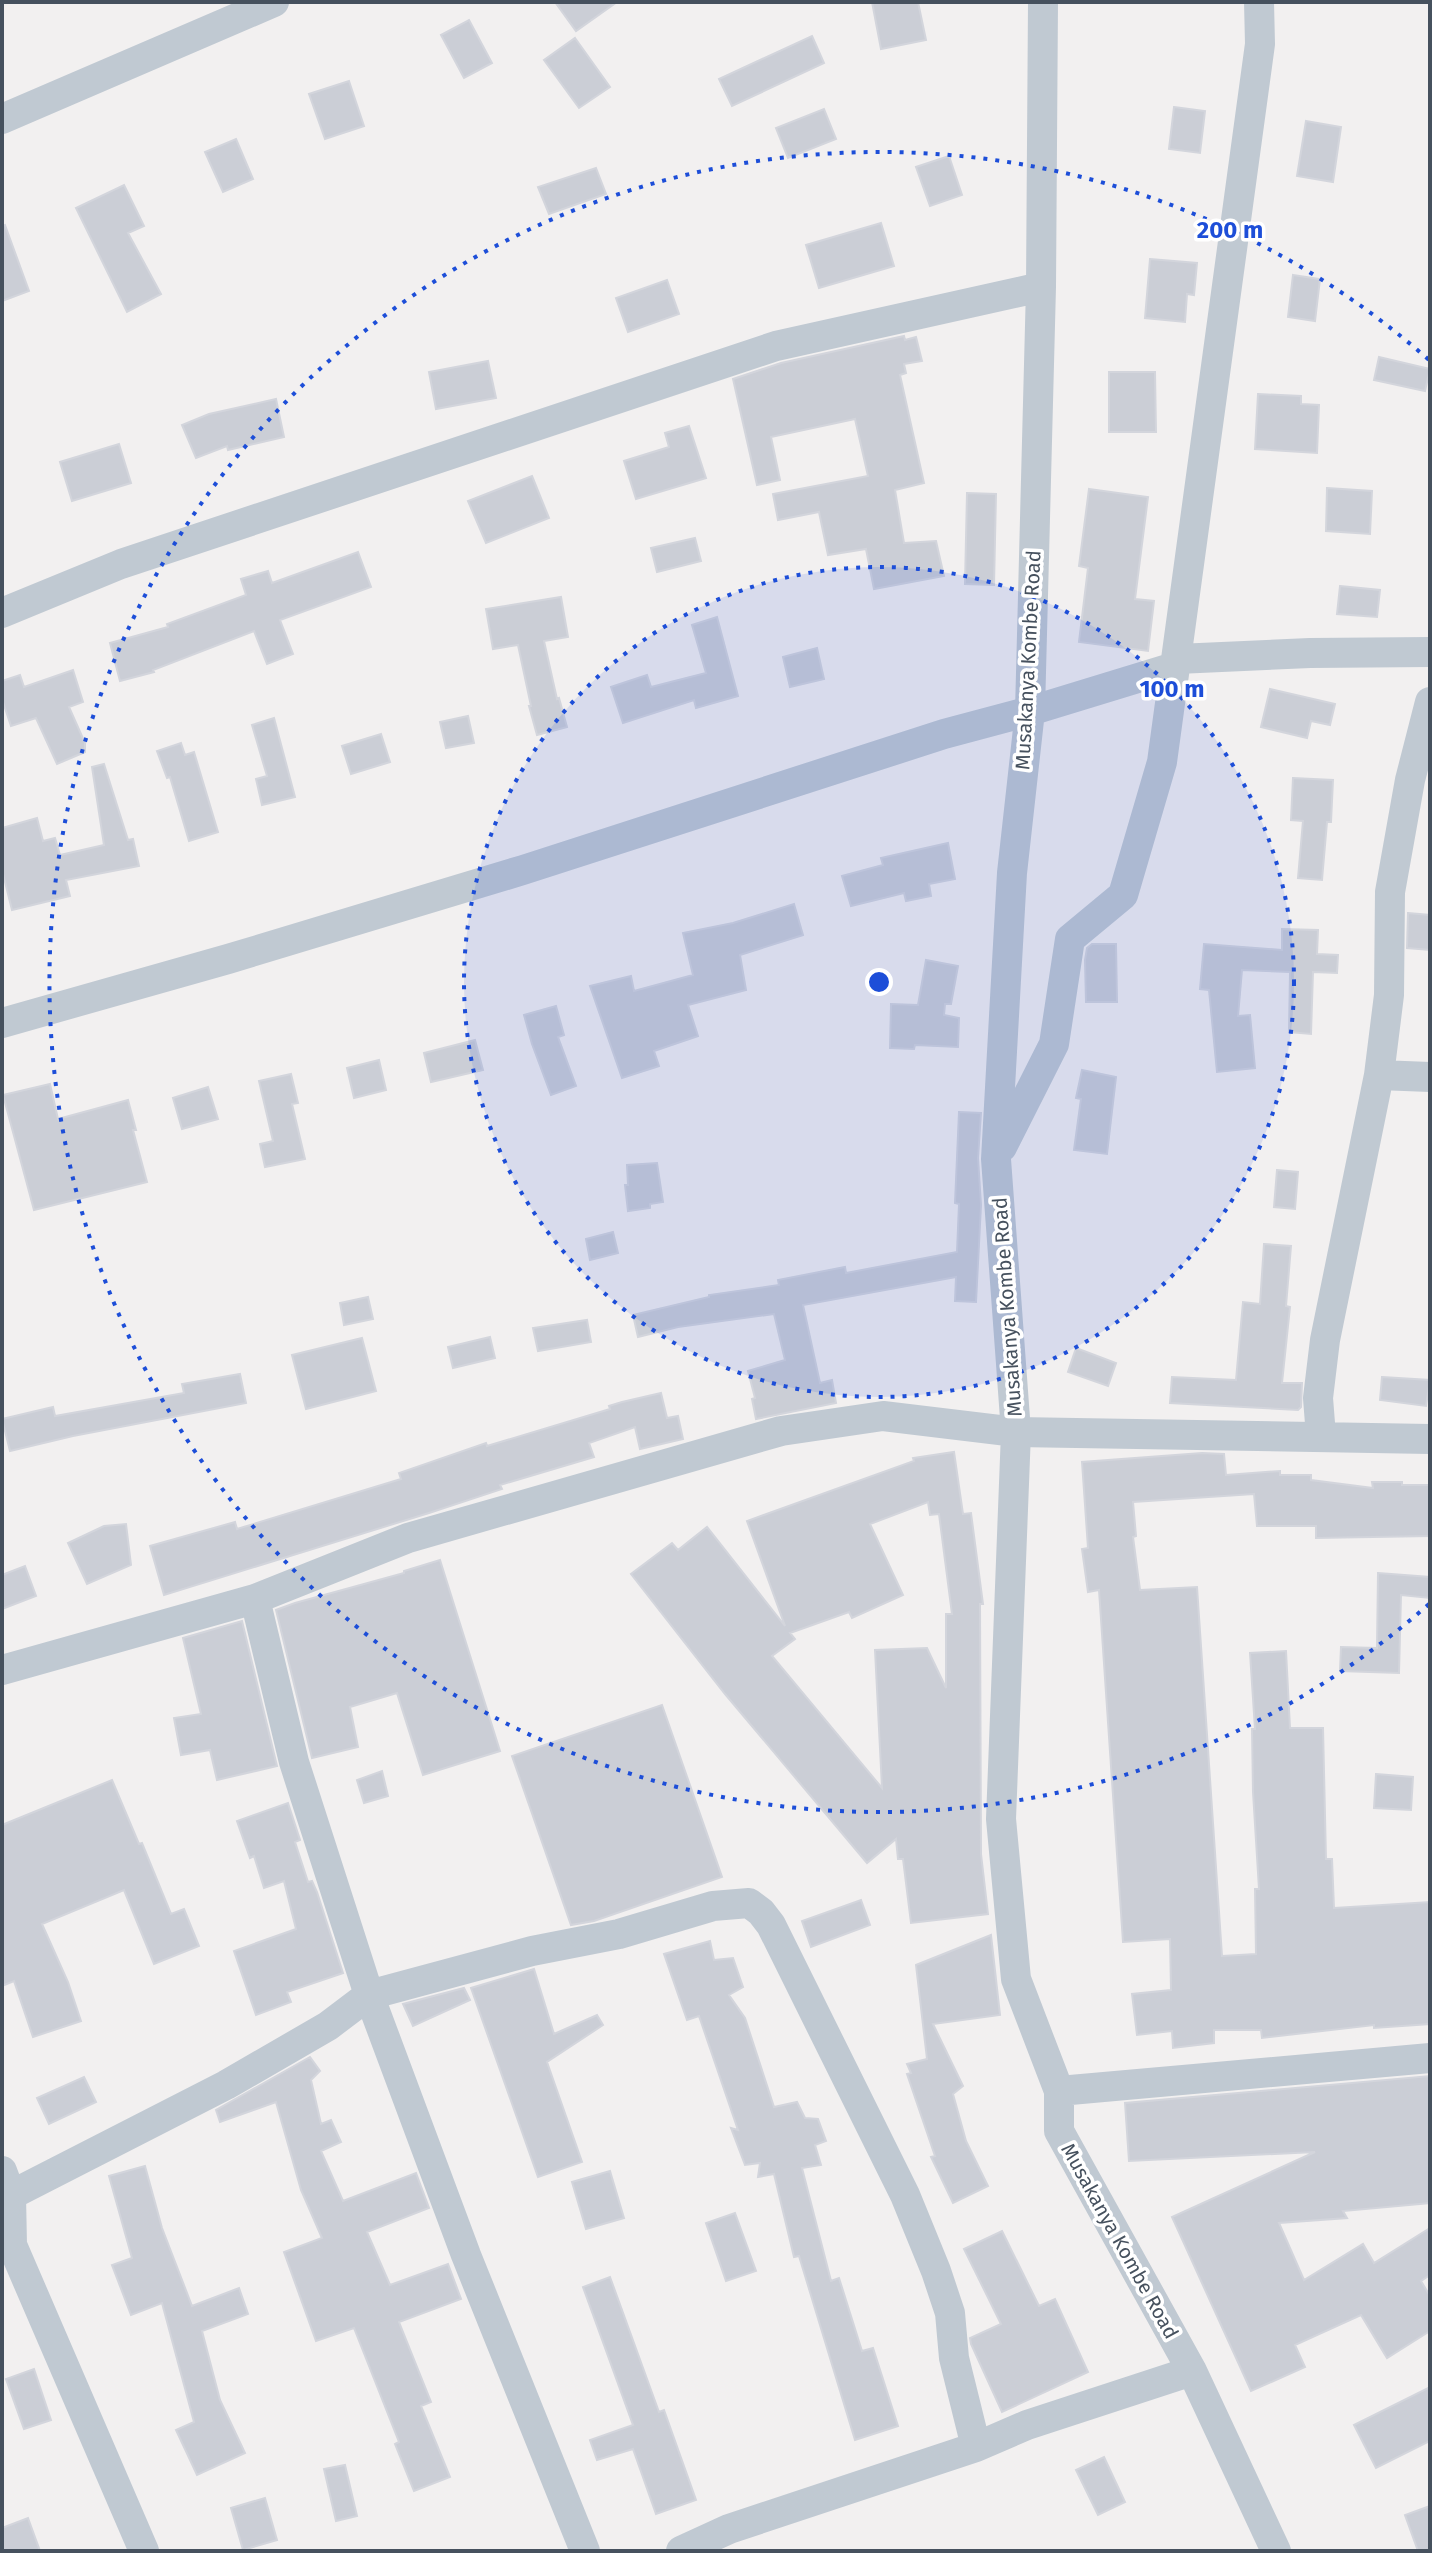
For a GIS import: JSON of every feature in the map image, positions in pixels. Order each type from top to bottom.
[{"type":"street","points":[[2,119],[274,2]]},
{"type":"street","name":"Musakanya Kombe Road","points":[[1043,2],[1041,287],[1030,711],[1012,873],[996,1159],[1016,1432],[1001,1819],[1016,1979],[1059,2091],[1059,2131],[1192,2371],[1276,2551]]},
{"type":"street","points":[[996,1159],[1054,1044],[1070,939],[1123,895],[1162,762],[1260,44],[1259,2]]},
{"type":"street","points":[[2,613],[121,564],[776,346],[1041,287]]},
{"type":"street","points":[[1177,659],[1430,652]]},
{"type":"street","points":[[2,1023],[228,959],[568,856],[944,734],[1174,667],[1177,659]]},
{"type":"street","points":[[1321,1436],[1318,1398],[1325,1340],[1379,1075],[1389,995],[1390,892],[1410,780],[1430,702]]},
{"type":"street","points":[[1379,1075],[1430,1077]]},
{"type":"street","points":[[2,1670],[255,1599],[408,1538],[781,1431],[883,1416],[1016,1432],[1430,1439]]},
{"type":"street","points":[[255,1599],[294,1762],[369,1995],[466,2255],[585,2551]]},
{"type":"street","points":[[144,2551],[12,2245],[5,2188],[226,2085],[328,2026],[369,1995],[532,1951],[619,1934],[713,1906],[749,1903],[771,1925],[905,2195],[950,2313],[954,2358],[976,2447]]},
{"type":"street","points":[[1059,2091],[1430,2058]]},
{"type":"street","points":[[681,2551],[729,2529],[1192,2371]]},
{"type":"building","points":[[555,2],[617,2],[576,31]]},
{"type":"building","points":[[872,2],[918,2],[926,40],[881,49]]},
{"type":"building","points":[[469,20],[492,63],[464,78],[441,35]]},
{"type":"building","points":[[812,36],[824,63],[732,106],[719,79]]},
{"type":"building","points":[[575,38],[610,87],[579,108],[544,60]]},
{"type":"building","points":[[349,81],[364,126],[325,139],[309,94]]},
{"type":"building","points":[[1174,107],[1205,111],[1200,153],[1169,149]]},
{"type":"building","points":[[824,109],[836,139],[788,158],[776,128]]},
{"type":"building","points":[[1306,121],[1341,127],[1333,182],[1297,176]]},
{"type":"building","points":[[236,139],[253,179],[223,192],[205,152]]},
{"type":"building","points":[[949,156],[962,195],[930,206],[916,167]]},
{"type":"building","points":[[596,168],[606,194],[549,214],[538,187]]},
{"type":"building","points":[[124,185],[144,226],[128,233],[161,294],[127,312],[76,208]]},
{"type":"building","points":[[881,223],[894,266],[819,288],[806,245]]},
{"type":"building","points":[[5,225],[29,291],[2,301],[2,226]]},
{"type":"building","points":[[1150,259],[1197,263],[1194,295],[1187,294],[1185,322],[1145,318]]},
{"type":"building","points":[[1293,275],[1320,279],[1315,321],[1288,317]]},
{"type":"building","points":[[667,280],[679,314],[628,332],[616,298]]},
{"type":"building","points":[[904,336],[905,340],[916,337],[922,361],[904,364],[906,373],[900,375],[924,483],[895,490],[904,543],[936,541],[944,576],[874,589],[866,549],[828,555],[819,512],[778,520],[773,494],[868,476],[855,419],[771,437],[780,480],[757,485],[733,379],[781,363]]},
{"type":"building","points":[[1379,357],[1430,369],[1425,391],[1374,380]]},
{"type":"building","points":[[488,361],[496,398],[436,409],[429,372]]},
{"type":"building","points":[[1109,372],[1155,372],[1156,432],[1109,432]]},
{"type":"building","points":[[1258,394],[1301,396],[1301,404],[1319,405],[1317,453],[1255,449]]},
{"type":"building","points":[[276,399],[284,437],[228,450],[227,446],[196,458],[182,425],[209,414]]},
{"type":"building","points":[[689,426],[706,478],[636,499],[624,461],[669,447],[665,433]]},
{"type":"building","points":[[119,444],[131,483],[72,501],[60,462]]},
{"type":"building","points":[[532,476],[549,518],[486,543],[468,501]]},
{"type":"building","points":[[1327,488],[1372,491],[1370,534],[1326,531]]},
{"type":"building","points":[[1089,489],[1148,497],[1135,599],[1154,601],[1148,651],[1079,642],[1088,568],[1079,566]]},
{"type":"building","points":[[967,493],[996,494],[994,585],[965,584]]},
{"type":"building","points":[[695,538],[701,561],[657,572],[651,548]]},
{"type":"building","points":[[358,552],[371,587],[280,620],[293,654],[267,664],[254,631],[154,672],[120,681],[110,643],[168,627],[167,624],[246,595],[241,579],[268,571],[272,583]]},
{"type":"building","points":[[1340,586],[1380,590],[1377,617],[1337,614]]},
{"type":"building","points":[[561,597],[568,637],[544,641],[557,699],[567,727],[537,735],[518,645],[493,649],[486,609]]},
{"type":"building","points":[[717,617],[738,696],[696,708],[694,700],[623,723],[611,687],[647,675],[651,687],[706,673],[692,625]]},
{"type":"building","points":[[817,648],[824,679],[790,687],[783,657]]},
{"type":"building","points":[[73,670],[83,702],[69,707],[85,743],[85,752],[57,764],[36,718],[11,726],[2,699],[2,681],[20,675],[24,687]]},
{"type":"building","points":[[1270,689],[1335,704],[1330,725],[1311,721],[1307,738],[1261,727]]},
{"type":"building","points":[[468,716],[474,743],[446,748],[440,722]]},
{"type":"building","points":[[274,718],[295,797],[262,805],[256,779],[267,776],[252,725]]},
{"type":"building","points":[[381,734],[390,762],[351,774],[342,746]]},
{"type":"building","points":[[181,743],[185,755],[194,752],[218,832],[189,841],[170,777],[167,778],[157,751]]},
{"type":"building","points":[[104,764],[128,840],[133,839],[139,866],[66,880],[70,896],[12,910],[2,870],[2,828],[37,818],[43,841],[55,838],[60,855],[104,845],[92,767]]},
{"type":"building","points":[[1293,778],[1333,780],[1331,822],[1327,822],[1322,880],[1298,878],[1303,821],[1291,820]]},
{"type":"building","points":[[948,843],[955,879],[929,884],[931,896],[906,901],[904,893],[851,906],[842,876],[883,865],[881,858]]},
{"type":"building","points":[[794,904],[803,935],[740,955],[746,990],[688,1005],[698,1036],[654,1051],[659,1066],[622,1078],[590,986],[631,976],[634,991],[693,975],[683,933],[733,923]]},
{"type":"building","points":[[1408,913],[1430,915],[1430,950],[1407,948]]},
{"type":"building","points":[[1282,929],[1318,930],[1317,954],[1338,955],[1337,973],[1313,972],[1311,1034],[1289,1032],[1290,972],[1242,970],[1238,1016],[1250,1015],[1255,1068],[1217,1072],[1209,990],[1200,989],[1204,944],[1282,950]]},
{"type":"building","points":[[1092,944],[1116,944],[1117,1002],[1086,1002],[1085,960],[1087,948]]},
{"type":"building","points":[[926,960],[958,966],[951,1004],[945,1004],[944,1015],[959,1018],[958,1047],[915,1045],[914,1049],[890,1048],[891,1004],[918,1005]]},
{"type":"building","points":[[556,1006],[564,1035],[558,1037],[576,1086],[551,1095],[524,1015]]},
{"type":"building","points":[[475,1040],[483,1070],[431,1082],[424,1053]]},
{"type":"building","points":[[379,1060],[386,1090],[354,1098],[347,1068]]},
{"type":"building","points":[[1082,1070],[1116,1077],[1107,1154],[1074,1150],[1081,1099],[1076,1098]]},
{"type":"building","points":[[291,1074],[298,1103],[292,1104],[305,1159],[265,1167],[260,1144],[273,1141],[259,1081]]},
{"type":"building","points":[[50,1084],[58,1119],[128,1100],[147,1182],[34,1210],[3,1095]]},
{"type":"building","points":[[208,1087],[218,1119],[182,1129],[173,1098]]},
{"type":"building","points":[[959,1112],[981,1113],[978,1158],[981,1205],[976,1302],[955,1301],[956,1277],[803,1305],[820,1383],[832,1380],[836,1403],[756,1419],[752,1399],[755,1398],[748,1371],[785,1360],[774,1314],[678,1327],[638,1337],[633,1315],[709,1295],[779,1285],[778,1280],[845,1267],[846,1273],[957,1252],[959,1204],[955,1203]]},
{"type":"building","points":[[657,1163],[663,1202],[650,1204],[650,1208],[628,1211],[625,1185],[628,1185],[627,1165]]},
{"type":"building","points":[[1277,1170],[1298,1172],[1295,1209],[1274,1207]]},
{"type":"building","points":[[613,1232],[618,1253],[590,1260],[586,1239]]},
{"type":"building","points":[[1264,1244],[1291,1246],[1286,1306],[1290,1307],[1282,1383],[1302,1383],[1301,1407],[1298,1410],[1170,1403],[1172,1377],[1236,1380],[1243,1302],[1260,1304]]},
{"type":"building","points":[[368,1297],[373,1319],[344,1325],[340,1303]]},
{"type":"building","points":[[587,1320],[591,1342],[538,1351],[533,1328]]},
{"type":"building","points":[[490,1337],[495,1358],[453,1368],[448,1347]]},
{"type":"building","points":[[362,1338],[376,1391],[306,1409],[292,1355]]},
{"type":"building","points":[[1076,1348],[1116,1363],[1108,1386],[1068,1372]]},
{"type":"building","points":[[240,1374],[246,1403],[10,1451],[2,1419],[53,1407],[55,1416],[184,1393],[182,1384]]},
{"type":"building","points":[[1382,1377],[1430,1380],[1426,1406],[1380,1400]]},
{"type":"building","points":[[661,1393],[667,1418],[678,1416],[683,1439],[640,1449],[635,1427],[589,1443],[594,1457],[500,1485],[502,1489],[429,1513],[164,1595],[150,1546],[235,1522],[237,1529],[401,1479],[399,1473],[486,1443],[487,1446],[610,1409],[609,1406],[622,1402]]},
{"type":"building","points":[[954,1452],[963,1514],[971,1513],[983,1604],[980,1604],[981,1854],[988,1914],[911,1923],[903,1859],[898,1859],[896,1839],[867,1863],[725,1694],[631,1574],[672,1543],[678,1550],[707,1527],[785,1626],[747,1521],[914,1461],[913,1458]],"holes":[[[928,1502],[930,1515],[939,1514],[952,1614],[946,1614],[946,1688],[927,1648],[875,1650],[882,1788],[772,1656],[795,1639],[790,1633],[849,1612],[852,1618],[903,1595],[870,1524]]]},
{"type":"building","points":[[1224,1454],[1226,1475],[1280,1471],[1280,1475],[1311,1475],[1311,1480],[1373,1488],[1372,1482],[1430,1485],[1430,1536],[1316,1538],[1316,1526],[1257,1526],[1254,1494],[1133,1502],[1136,1536],[1133,1537],[1140,1590],[1197,1587],[1222,1956],[1256,1954],[1255,1889],[1259,1889],[1250,1653],[1286,1651],[1290,1728],[1323,1728],[1326,1859],[1332,1859],[1334,1908],[1430,1902],[1430,2024],[1374,2028],[1374,2025],[1262,2038],[1261,2030],[1214,2030],[1214,2043],[1173,2048],[1172,2031],[1137,2035],[1132,1994],[1171,1990],[1170,1939],[1123,1942],[1099,1590],[1088,1592],[1082,1549],[1088,1548],[1082,1462]]},
{"type":"building","points":[[126,1524],[131,1565],[87,1584],[68,1543],[104,1526]]},
{"type":"building","points":[[440,1560],[500,1751],[423,1775],[397,1693],[350,1707],[358,1747],[312,1758],[276,1610]]},
{"type":"building","points":[[25,1566],[36,1596],[2,1609],[2,1575]]},
{"type":"building","points":[[1378,1573],[1430,1577],[1430,1598],[1401,1595],[1399,1673],[1340,1671],[1341,1647],[1377,1648]]},
{"type":"building","points":[[242,1621],[277,1766],[217,1780],[210,1750],[181,1755],[174,1718],[201,1714],[183,1638]]},
{"type":"building","points":[[662,1705],[722,1877],[594,1921],[571,1925],[512,1756]]},
{"type":"building","points":[[382,1771],[388,1796],[364,1803],[357,1780]]},
{"type":"building","points":[[1376,1774],[1413,1777],[1411,1810],[1374,1808]]},
{"type":"building","points":[[112,1780],[171,1914],[184,1909],[199,1946],[154,1964],[124,1890],[42,1924],[68,1982],[81,2021],[33,2037],[14,1981],[2,1986],[2,1825]]},
{"type":"building","points":[[288,1803],[300,1840],[295,1842],[308,1882],[312,1881],[317,1892],[343,1973],[287,1992],[291,2002],[256,2015],[234,1951],[296,1929],[284,1881],[264,1888],[254,1856],[250,1858],[237,1821]]},
{"type":"building","points":[[861,1900],[870,1925],[811,1947],[802,1921]]},
{"type":"building","points":[[991,1935],[1000,2015],[933,2024],[963,2086],[953,2094],[966,2141],[988,2186],[953,2203],[931,2157],[935,2156],[907,2074],[911,2073],[907,2064],[927,2059],[916,1965]]},
{"type":"building","points":[[710,1941],[714,1960],[733,1958],[743,1987],[729,1995],[745,2018],[774,2107],[797,2102],[805,2118],[818,2119],[826,2141],[815,2145],[821,2165],[802,2168],[831,2281],[839,2278],[862,2351],[873,2348],[898,2426],[855,2440],[799,2256],[794,2257],[774,2174],[758,2177],[760,2163],[745,2165],[731,2128],[738,2130],[699,2016],[687,2020],[664,1954]]},
{"type":"building","points":[[534,1969],[554,2034],[597,2015],[603,2025],[547,2062],[582,2162],[538,2177],[471,1988]]},
{"type":"building","points":[[464,1988],[470,2000],[413,2026],[403,2004]]},
{"type":"building","points":[[310,2057],[320,2071],[311,2080],[321,2124],[331,2120],[341,2142],[321,2151],[343,2201],[416,2173],[429,2208],[367,2232],[390,2285],[448,2264],[461,2299],[399,2322],[431,2402],[421,2406],[450,2477],[414,2491],[395,2444],[399,2442],[354,2328],[316,2341],[284,2252],[322,2238],[301,2190],[276,2102],[220,2122],[216,2110]]},
{"type":"building","points":[[1430,2076],[1430,2203],[1343,2211],[1347,2218],[1279,2223],[1304,2280],[1363,2244],[1374,2263],[1430,2228],[1430,2275],[1421,2281],[1430,2296],[1430,2331],[1387,2358],[1361,2315],[1295,2345],[1305,2367],[1251,2391],[1172,2217],[1315,2152],[1129,2161],[1125,2103]]},
{"type":"building","points":[[84,2077],[96,2102],[49,2124],[37,2098]]},
{"type":"building","points":[[145,2166],[162,2228],[192,2306],[239,2288],[248,2314],[202,2331],[220,2400],[245,2453],[197,2475],[176,2430],[194,2422],[162,2303],[131,2315],[112,2265],[132,2258],[109,2176]]},
{"type":"building","points":[[610,2171],[624,2218],[586,2229],[572,2182]]},
{"type":"building","points":[[735,2213],[756,2271],[726,2281],[706,2223]]},
{"type":"building","points":[[1002,2231],[1039,2306],[1055,2299],[1088,2372],[1002,2412],[970,2338],[1001,2324],[964,2249]]},
{"type":"building","points":[[610,2277],[659,2412],[664,2410],[696,2500],[656,2514],[633,2449],[597,2460],[590,2440],[633,2425],[583,2287]]},
{"type":"building","points":[[34,2369],[51,2420],[24,2429],[6,2379]]},
{"type":"building","points":[[1430,2387],[1430,2441],[1376,2468],[1354,2425]]},
{"type":"building","points":[[1104,2457],[1125,2502],[1098,2515],[1076,2470]]},
{"type":"building","points":[[345,2465],[357,2516],[336,2521],[324,2469]]},
{"type":"building","points":[[265,2498],[277,2540],[243,2550],[231,2508]]},
{"type":"building","points":[[1430,2506],[1430,2551],[1418,2551],[1405,2515]]},
{"type":"building","points":[[28,2518],[40,2551],[2,2551],[2,2528]]}]
